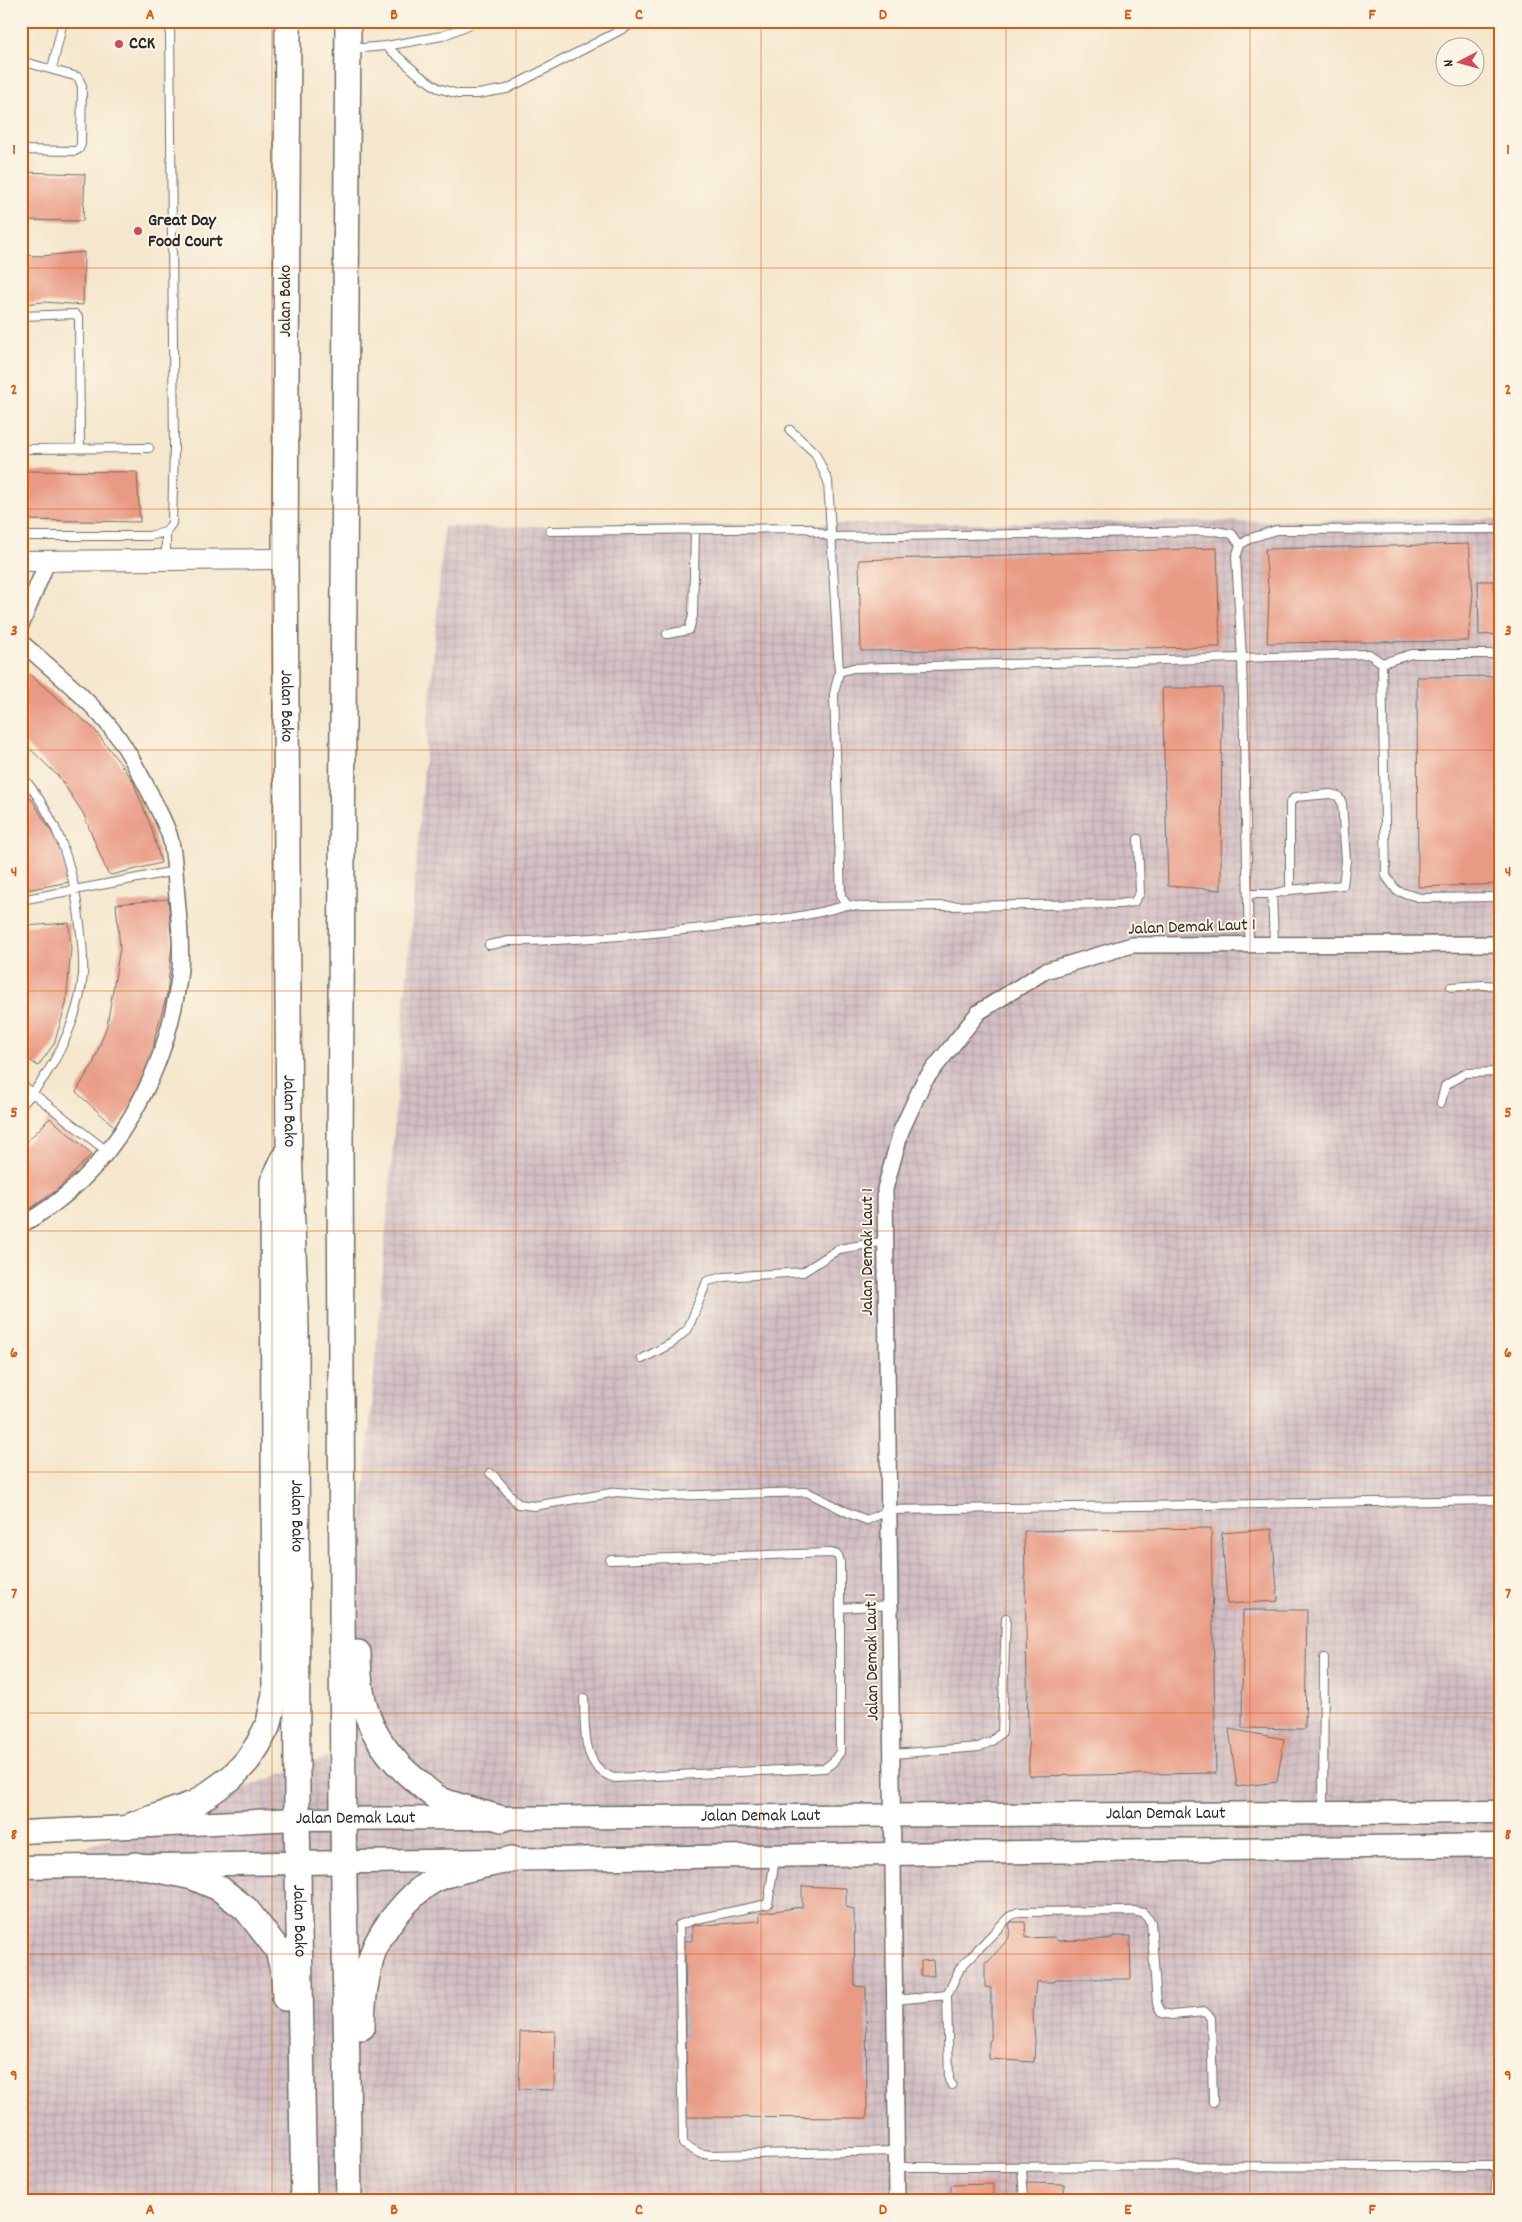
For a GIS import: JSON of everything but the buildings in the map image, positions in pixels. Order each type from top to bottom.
[{"type":"main road","name":"Jalan Bako","points":[[288,21],[285,559],[289,1149],[296,1327],[297,1820],[304,2201]]},
{"type":"main road","points":[[348,21],[340,1145],[343,1820],[349,2201]]},
{"type":"main road","points":[[340,1145],[352,1180],[358,1672],[362,1700],[386,1752],[402,1769],[441,1800],[502,1819]]},
{"type":"main road","points":[[133,1825],[196,1803],[232,1777],[247,1762],[269,1723],[275,1694],[273,1182],[289,1149]]},
{"type":"main road","name":"Jalan Demak Laut","points":[[21,1832],[133,1825],[297,1820],[1501,1812]]},
{"type":"main road","name":"Jalan Demak Laut","points":[[21,1867],[298,1861],[1501,1845]]},
{"type":"main road","points":[[359,2201],[362,2000],[371,1957],[400,1907],[419,1890],[435,1879],[512,1859]]},
{"type":"main road","points":[[135,1865],[193,1877],[219,1888],[246,1909],[278,1950],[284,1975],[289,2201]]},
{"type":"street","points":[[21,561],[285,559]]},
{"type":"street","points":[[21,625],[48,560]]},
{"type":"street","points":[[21,642],[80,694],[118,737],[142,778],[169,834],[180,941],[180,967],[175,1002],[162,1054],[131,1118],[108,1152],[90,1171],[36,1217],[21,1225]]},
{"type":"street","name":"Jalan Demak Laut 1","points":[[897,2201],[894,1816],[885,1189],[901,1131],[924,1081],[979,1012],[1045,971],[1132,945],[1501,944]]},
{"type":"lane","points":[[52,69],[63,21]]},
{"type":"lane","points":[[166,560],[166,532],[172,523],[174,448],[170,28],[168,21]]},
{"type":"lane","points":[[348,49],[386,46],[442,36],[478,21]]},
{"type":"lane","points":[[386,46],[419,76],[438,88],[458,94],[478,94],[507,89],[638,21]]},
{"type":"lane","points":[[21,61],[78,77],[81,80],[81,144],[79,149],[75,151],[21,150]]},
{"type":"lane","points":[[21,316],[75,314],[79,318],[80,448]]},
{"type":"lane","points":[[790,430],[815,453],[828,481],[839,672],[834,694],[840,896],[847,905]]},
{"type":"lane","points":[[21,449],[149,448]]},
{"type":"lane","points":[[550,532],[807,528],[830,538],[1216,531],[1232,534],[1240,545]]},
{"type":"lane","points":[[1249,944],[1242,658],[1236,558],[1240,545],[1251,538],[1276,530],[1501,529]]},
{"type":"lane","points":[[667,634],[689,630],[693,616],[695,530]]},
{"type":"lane","points":[[21,536],[149,536],[166,532]]},
{"type":"lane","points":[[839,672],[853,668],[1369,654],[1382,663]]},
{"type":"lane","points":[[1382,663],[1412,654],[1501,654]]},
{"type":"lane","points":[[1382,663],[1386,876],[1397,891],[1421,898],[1501,897]]},
{"type":"lane","points":[[21,775],[45,808],[70,865],[76,890],[83,951],[80,992],[65,1040],[54,1062],[33,1093],[21,1106]]},
{"type":"lane","points":[[1248,894],[1272,894],[1290,890],[1343,885],[1346,861],[1342,803],[1338,796],[1330,794],[1295,797],[1290,803],[1290,890]]},
{"type":"lane","points":[[489,945],[509,941],[676,931],[758,923],[818,914],[847,905],[863,907],[1120,904],[1134,902],[1140,893],[1138,839]]},
{"type":"lane","points":[[21,900],[174,871]]},
{"type":"lane","points":[[1272,894],[1274,944]]},
{"type":"lane","points":[[1451,987],[1501,986]]},
{"type":"lane","points":[[1441,1103],[1445,1086],[1465,1073],[1501,1072]]},
{"type":"lane","points":[[21,1084],[108,1152]]},
{"type":"lane","points":[[642,1359],[672,1343],[688,1329],[707,1281],[724,1277],[803,1272],[839,1249],[886,1240]]},
{"type":"lane","points":[[490,1474],[494,1476],[518,1504],[534,1506],[617,1492],[664,1496],[807,1492],[867,1520],[889,1510],[1501,1500]]},
{"type":"lane","points":[[584,1698],[587,1744],[593,1762],[601,1771],[614,1778],[824,1768],[834,1762],[840,1752],[840,1562],[838,1555],[831,1553],[610,1560]]},
{"type":"lane","points":[[840,1608],[890,1605]]},
{"type":"lane","points":[[893,1754],[979,1746],[992,1740],[1002,1732],[1006,1618]]},
{"type":"lane","points":[[1323,1813],[1324,1658]]},
{"type":"lane","points":[[776,1856],[768,1904],[696,1919],[679,1925],[683,2144],[699,2153],[710,2154],[897,2151]]},
{"type":"lane","points":[[952,2085],[949,2080],[947,1995],[960,1968],[1009,1917],[1018,1912],[1133,1911],[1143,1913],[1151,1922],[1157,2004],[1162,2013],[1172,2015],[1204,2012],[1211,2018],[1212,2102]]},
{"type":"lane","points":[[896,2000],[947,1995]]},
{"type":"lane","points":[[897,2167],[1499,2166],[1495,2201]]},
{"type":"lane","points":[[1022,2168],[1024,2201]]},
{"type":"shaded area","points":[[1501,519],[1501,2201],[21,2201],[21,1871],[343,1751],[444,527]]},
{"type":"place","name":"CCK","points":[[119,44]]},
{"type":"place","name":"Great Day Food Court","points":[[138,231]]}]
